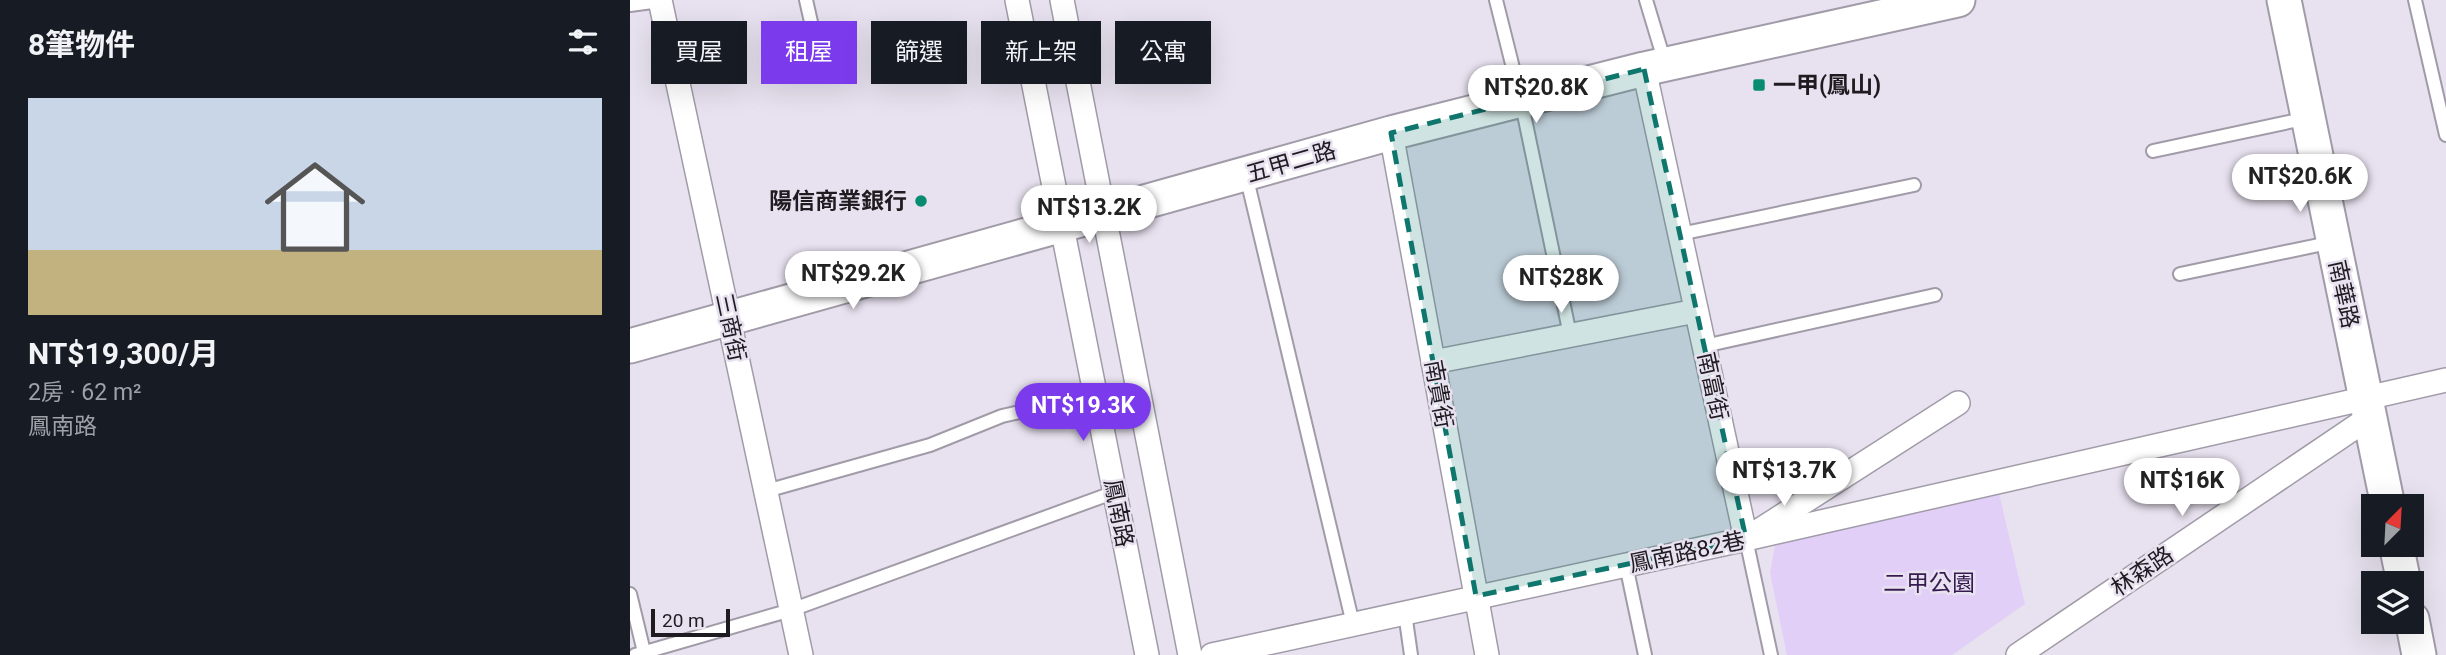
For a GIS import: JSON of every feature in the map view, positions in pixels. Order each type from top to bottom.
[{"type":"main road","name":"五甲二路","points":[[630,346],[1391,133],[1655,67],[1958,0]]},
{"type":"main road","name":"南華路","points":[[2284,0],[2386,494]]},
{"type":"main road","points":[[2415,634],[2419,655]]},
{"type":"street","name":"三商街","points":[[660,0],[801,655]]},
{"type":"street","name":"鳳南路","points":[[1017,0],[1147,655]]},
{"type":"street","name":"鳳南路","points":[[1062,0],[1190,655]]},
{"type":"street","name":"南富街","points":[[1655,67],[1680,234],[1746,539]]},
{"type":"street","name":"南貴街","points":[[1391,133],[1487,655]]},
{"type":"street","points":[[1433,362],[1696,311]]},
{"type":"street","name":"鳳南路82巷","points":[[1212,655],[1278,648],[1353,624],[1476,596],[2368,407],[2446,380]]},
{"type":"street","points":[[1746,539],[1958,403]]},
{"type":"street","name":"林森路","points":[[2018,655],[2368,407]]},
{"type":"lane","points":[[630,5],[660,0]]},
{"type":"lane","points":[[806,0],[811,21]]},
{"type":"lane","points":[[1496,0],[1521,100],[1570,335]]},
{"type":"lane","points":[[1647,0],[1655,67]]},
{"type":"lane","points":[[2416,0],[2446,135]]},
{"type":"lane","points":[[2153,151],[2308,118]]},
{"type":"lane","points":[[1246,174],[1353,624]]},
{"type":"lane","points":[[1680,234],[1914,185]]},
{"type":"lane","points":[[2180,274],[2334,242]]},
{"type":"lane","points":[[1704,346],[1935,295]]},
{"type":"lane","points":[[766,491],[930,445],[1002,416],[1096,395]]},
{"type":"lane","points":[[630,594],[639,654],[791,610],[1115,492]]},
{"type":"lane","points":[[1746,539],[1772,655]]},
{"type":"lane","points":[[1626,565],[1645,655]]},
{"type":"lane","points":[[1405,613],[1411,655]]},
{"type":"highlighted area","points":[[1644,69],[1746,539],[1476,596],[1391,133]]},
{"type":"green space","name":"二甲公園","points":[[1999,493],[2025,604],[1952,655],[1787,655],[1770,573],[1775,545]]},
{"type":"place","name":"一甲(鳳山)","points":[[1759,85]]},
{"type":"place","name":"陽信商業銀行","points":[[921,201]]}]
